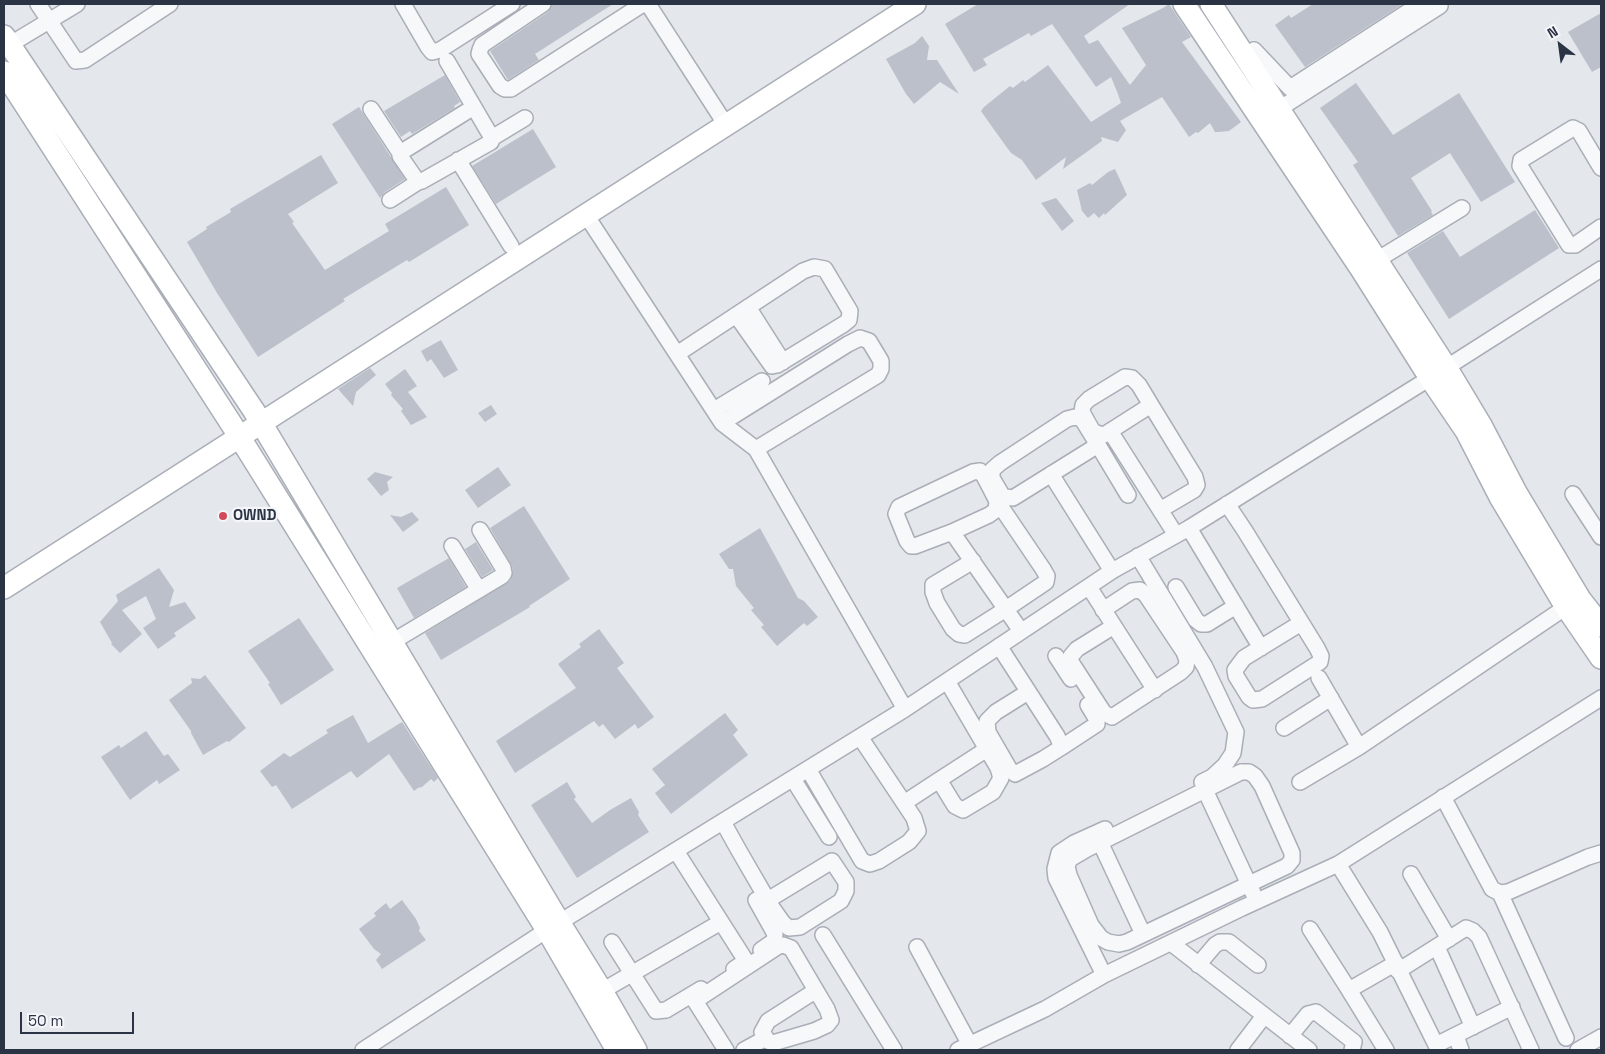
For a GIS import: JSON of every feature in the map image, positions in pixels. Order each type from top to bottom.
[{"type":"street","points":[[38,4],[76,61],[85,60],[160,6]]},
{"type":"street","points":[[77,4],[6,43],[257,417],[392,642],[553,926],[617,1050]]},
{"type":"street","points":[[403,4],[432,52],[440,50],[512,4]]},
{"type":"street","points":[[543,4],[482,46],[480,50],[479,54],[500,86],[505,89],[511,89],[620,10],[642,4]]},
{"type":"street","points":[[648,4],[722,119]]},
{"type":"street","points":[[4,570],[586,215],[722,119],[891,4]]},
{"type":"street","points":[[257,417],[511,246],[916,4]]},
{"type":"street","points":[[1184,4],[1361,269],[1438,373],[1482,427],[1517,494],[1580,599],[1601,626]]},
{"type":"street","points":[[1211,4],[1377,260],[1438,373],[1500,497],[1566,607],[1601,658]]},
{"type":"street","points":[[1279,109],[1294,93],[1420,4]]},
{"type":"street","points":[[1294,93],[1440,6],[1438,4]]},
{"type":"street","points":[[1244,56],[1254,50],[1294,93]]},
{"type":"street","points":[[447,61],[492,138]]},
{"type":"street","points":[[4,72],[236,430],[553,926],[602,991],[636,1050]]},
{"type":"street","points":[[371,109],[418,182]]},
{"type":"street","points":[[400,153],[474,109]]},
{"type":"street","points":[[390,200],[418,182],[491,142],[492,138],[526,118]]},
{"type":"street","points":[[1601,168],[1579,131],[1573,128],[1521,160],[1520,166],[1569,245],[1575,245],[1601,227]]},
{"type":"street","points":[[458,160],[511,246]]},
{"type":"street","points":[[1377,260],[1462,208]]},
{"type":"street","points":[[586,215],[718,416],[756,449],[905,709]]},
{"type":"street","points":[[677,354],[802,271],[814,267],[825,269],[850,311],[849,320],[783,362],[772,366],[742,311]]},
{"type":"street","points":[[363,1050],[553,926],[905,709],[1112,571],[1182,532],[1601,269]]},
{"type":"street","points":[[718,416],[848,344],[860,338],[869,340],[881,361],[881,369],[878,375],[756,449]]},
{"type":"street","points":[[1151,405],[1104,435],[1092,430],[1082,412],[1083,404],[1089,399],[1125,377],[1132,378],[1139,385],[1195,476],[1197,485],[1194,490],[1160,510]]},
{"type":"street","points":[[718,416],[762,381]]},
{"type":"street","points":[[1098,445],[1013,498],[1002,495],[992,478],[992,470],[1000,463],[1067,419],[1076,417],[1082,419],[1098,445],[1128,494]]},
{"type":"street","points":[[4,588],[236,430]]},
{"type":"street","points":[[1110,431],[1160,510],[1182,532],[1236,606],[1261,648]]},
{"type":"street","points":[[973,561],[933,585],[932,592],[937,603],[953,629],[960,634],[965,635],[1006,610],[1046,582],[1047,576],[1043,569],[997,501],[980,471],[973,472],[899,507],[896,514],[907,541],[911,546],[916,546],[989,515],[996,510],[997,501]]},
{"type":"street","points":[[1051,474],[1112,571]]},
{"type":"street","points":[[1573,494],[1601,537]]},
{"type":"street","points":[[1227,504],[1302,623],[1321,656],[1320,662],[1262,699],[1253,700],[1249,697],[1236,676],[1235,670],[1244,658],[1302,623]]},
{"type":"street","points":[[392,642],[504,573],[503,568],[480,530]]},
{"type":"street","points":[[952,532],[1021,632]]},
{"type":"street","points":[[452,546],[479,590]]},
{"type":"street","points":[[1104,975],[1056,878],[1055,869],[1059,853],[1074,843],[1212,777],[1225,766],[1233,753],[1236,732],[1205,667],[1138,556]]},
{"type":"street","points":[[1089,587],[1155,690]]},
{"type":"street","points":[[1176,587],[1196,620],[1201,624],[1207,624],[1236,606]]},
{"type":"street","points":[[1103,610],[1132,591],[1140,590],[1146,595],[1188,660],[1186,667],[1181,672],[1112,717],[1104,713],[1071,662],[1071,656],[1077,649],[1114,626]]},
{"type":"street","points":[[1300,782],[1359,747],[1566,607]]},
{"type":"street","points":[[999,646],[1062,747]]},
{"type":"street","points":[[1028,692],[996,712],[987,721],[988,732],[1010,770],[1015,774],[1024,771],[1097,724],[1097,720],[1056,656]]},
{"type":"street","points":[[1319,678],[1359,747]]},
{"type":"street","points":[[938,780],[955,806],[963,810],[993,792],[1001,778],[998,768],[947,681]]},
{"type":"street","points":[[1284,728],[1331,698]]},
{"type":"street","points":[[918,947],[964,1048],[1045,1010],[1104,975],[1256,901],[1338,864],[1601,698]]},
{"type":"street","points":[[808,769],[862,861],[870,864],[879,861],[910,842],[918,831],[914,818],[860,737]]},
{"type":"street","points":[[904,803],[987,749]]},
{"type":"street","points":[[1242,772],[1249,772],[1255,776],[1262,786],[1292,854],[1292,860],[1287,866],[1119,944],[1108,942],[1101,938],[1091,925],[1069,875],[1067,866],[1070,859],[1100,842],[1242,772]]},
{"type":"street","points":[[793,779],[829,837]]},
{"type":"street","points":[[1204,790],[1256,901]]},
{"type":"street","points":[[1444,797],[1492,889],[1500,893],[1508,892],[1601,853]]},
{"type":"street","points":[[723,822],[768,900],[783,923],[789,928],[800,927],[841,901],[846,891],[846,882],[832,861]]},
{"type":"street","points":[[1100,842],[1143,934]]},
{"type":"street","points":[[768,900],[847,850]]},
{"type":"street","points":[[676,851],[746,961]]},
{"type":"street","points":[[1338,864],[1380,932],[1432,1048],[1458,1043],[1473,1027],[1512,1007]]},
{"type":"street","points":[[1411,874],[1443,943],[1473,1027]]},
{"type":"street","points":[[612,942],[656,1011],[666,1010],[746,961],[774,941],[775,934],[745,881]]},
{"type":"street","points":[[1500,893],[1566,1038]]},
{"type":"street","points":[[602,991],[721,922]]},
{"type":"street","points":[[1349,990],[1443,943],[1466,928],[1473,931],[1479,937],[1531,1050]]},
{"type":"street","points":[[1310,929],[1386,1050]]},
{"type":"street","points":[[823,935],[894,1050]]},
{"type":"street","points":[[1198,965],[1215,945],[1220,942],[1228,942],[1258,965]]},
{"type":"street","points":[[1171,943],[1308,1050]]},
{"type":"street","points":[[666,1019],[777,947],[783,945],[791,948],[827,1009],[831,1020],[827,1025],[790,1039],[773,1043],[768,1041],[762,1032],[768,1021],[815,991]]},
{"type":"street","points":[[695,1001],[726,1050]]},
{"type":"street","points":[[1290,1036],[1308,1014],[1316,1012],[1354,1042],[1352,1050]]},
{"type":"street","points":[[1238,1050],[1264,1016]]},
{"type":"street","points":[[1578,1050],[1601,1037]]},
{"type":"street","points":[[744,1050],[766,1038]]},
{"type":"building","points":[[552,4],[613,4],[535,54],[539,60],[508,80],[490,51],[548,12]]},
{"type":"building","points":[[978,4],[1130,4],[1084,36],[1089,44],[1098,40],[1130,85],[1146,65],[1122,28],[1169,4],[1191,37],[1182,42],[1241,122],[1229,131],[1219,132],[1215,132],[1210,123],[1198,133],[1196,132],[1189,137],[1162,97],[1120,121],[1126,130],[1118,142],[1101,137],[1102,141],[1063,169],[1066,157],[1036,180],[1022,160],[1011,153],[995,131],[981,111],[984,107],[1010,86],[1013,88],[1023,80],[1025,82],[1048,65],[1091,122],[1121,103],[1111,77],[1096,87],[1052,24],[1031,36],[1029,33],[983,59],[987,65],[974,72],[945,24]]},
{"type":"building","points":[[1313,4],[1403,4],[1305,67],[1275,25],[1289,15],[1291,18]]},
{"type":"building","points":[[1601,13],[1601,67],[1592,72],[1568,32]]},
{"type":"building","points":[[922,36],[929,46],[927,60],[937,60],[959,94],[940,82],[914,104],[906,94],[886,59],[915,43]]},
{"type":"building","points":[[445,75],[460,102],[454,106],[455,108],[412,134],[410,131],[401,137],[384,111]]},
{"type":"building","points":[[1356,83],[1393,135],[1459,93],[1515,182],[1481,202],[1450,153],[1411,178],[1433,215],[1398,236],[1353,165],[1358,162],[1320,108]]},
{"type":"building","points":[[359,107],[405,179],[385,192],[380,198],[332,124]]},
{"type":"building","points":[[533,129],[556,167],[496,204],[472,166]]},
{"type":"building","points":[[321,155],[338,183],[288,214],[294,222],[292,223],[325,270],[389,231],[385,224],[446,187],[469,225],[409,262],[407,260],[343,299],[345,301],[258,357],[187,242],[207,229],[206,227],[231,212],[230,209]]},
{"type":"building","points":[[1115,169],[1127,195],[1105,215],[1104,213],[1099,218],[1094,213],[1088,218],[1082,211],[1077,190],[1090,183],[1092,185],[1108,172]]},
{"type":"building","points":[[1056,198],[1074,221],[1062,231],[1041,203]]},
{"type":"building","points":[[1535,210],[1559,248],[1449,319],[1407,253],[1443,231],[1460,257]]},
{"type":"building","points":[[441,340],[458,370],[444,378],[431,359],[427,362],[421,351]]},
{"type":"building","points":[[370,368],[376,375],[356,392],[353,406],[338,389]]},
{"type":"building","points":[[405,369],[417,386],[408,392],[427,417],[411,425],[401,411],[403,409],[391,395],[392,393],[385,384]]},
{"type":"building","points":[[491,405],[497,414],[485,422],[478,413]]},
{"type":"building","points":[[498,467],[511,485],[478,508],[465,490]]},
{"type":"building","points":[[375,472],[393,477],[387,482],[389,490],[381,496],[367,479]]},
{"type":"building","points":[[524,506],[570,579],[530,607],[441,660],[425,633],[510,581],[513,572],[512,566],[490,528]]},
{"type":"building","points":[[412,512],[419,520],[403,532],[390,515],[401,517]]},
{"type":"building","points":[[760,528],[798,598],[804,601],[818,617],[807,626],[804,623],[777,646],[761,627],[764,625],[751,610],[754,608],[736,586],[733,569],[729,569],[719,554]]},
{"type":"building","points":[[476,542],[493,570],[482,577],[465,549]]},
{"type":"building","points":[[449,558],[466,587],[414,618],[397,588]]},
{"type":"building","points":[[159,568],[174,590],[169,607],[185,602],[196,618],[174,633],[176,636],[158,649],[143,628],[156,619],[146,596],[122,610],[142,634],[120,653],[111,644],[100,622],[118,601],[116,595]]},
{"type":"building","points":[[299,618],[334,670],[281,705],[268,684],[270,683],[248,651]]},
{"type":"building","points":[[599,629],[624,663],[617,668],[654,717],[638,729],[635,724],[615,739],[603,724],[599,727],[594,721],[515,773],[496,741],[576,688],[558,664],[581,647],[579,644]]},
{"type":"building","points":[[205,675],[246,728],[229,742],[227,741],[203,755],[191,731],[169,700],[192,683],[191,678],[200,679]]},
{"type":"building","points":[[725,713],[738,730],[733,735],[748,755],[671,814],[655,793],[665,785],[652,769]]},
{"type":"building","points":[[353,715],[368,743],[402,722],[438,778],[434,782],[431,779],[414,791],[389,754],[357,778],[351,771],[292,809],[276,785],[272,787],[260,771],[284,753],[290,757],[328,733],[326,730]]},
{"type":"building","points":[[146,731],[164,756],[168,754],[180,770],[159,784],[157,780],[130,800],[101,757],[119,745],[121,748]]},
{"type":"building","points":[[567,782],[576,797],[574,799],[592,823],[631,798],[639,812],[638,815],[649,832],[577,878],[531,805]]},
{"type":"building","points":[[402,900],[416,919],[420,928],[419,931],[426,940],[382,969],[376,960],[381,954],[374,949],[359,929],[376,916],[374,913],[386,903],[390,909]]},
{"type":"place","name":"OWND","points":[[223,516]]}]
